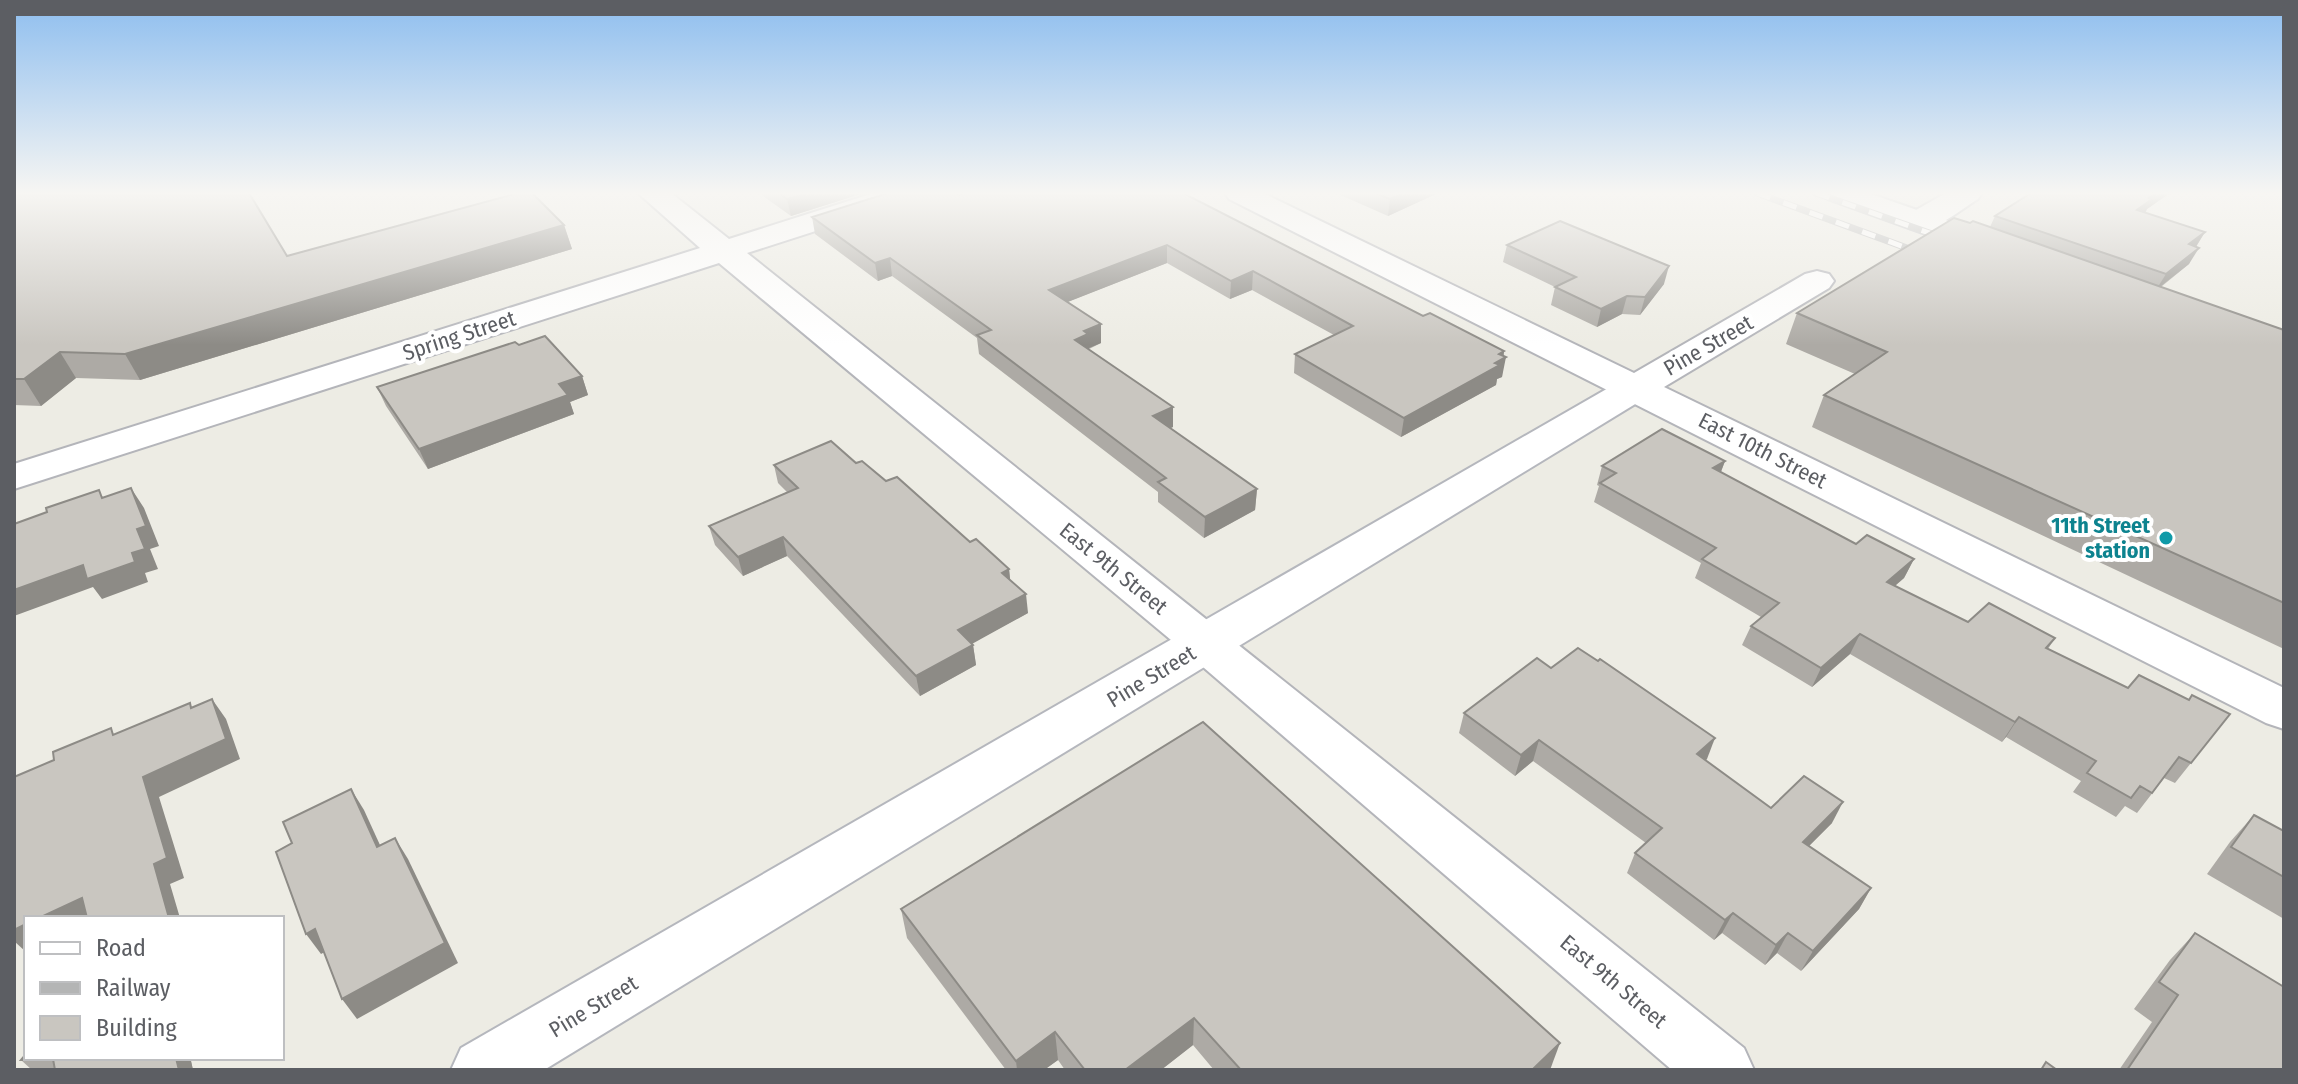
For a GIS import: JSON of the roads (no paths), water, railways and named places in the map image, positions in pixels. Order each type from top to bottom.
[{"type":"street","name":"East 9th Street","points":[[713,244],[1206,643],[1721,1070]]},
{"type":"street","name":"Spring Street","points":[[14,477],[745,244]]},
{"type":"street","name":"East 10th Street","points":[[1344,244],[2284,710]]},
{"type":"street","points":[[1984,244],[2022,257]]},
{"type":"street","name":"Pine Street","points":[[484,1070],[1817,281]]},
{"type":"railway","points":[[1895,244],[1926,255]]},
{"type":"place","name":"11th Street station","points":[[2166,538]]}]
